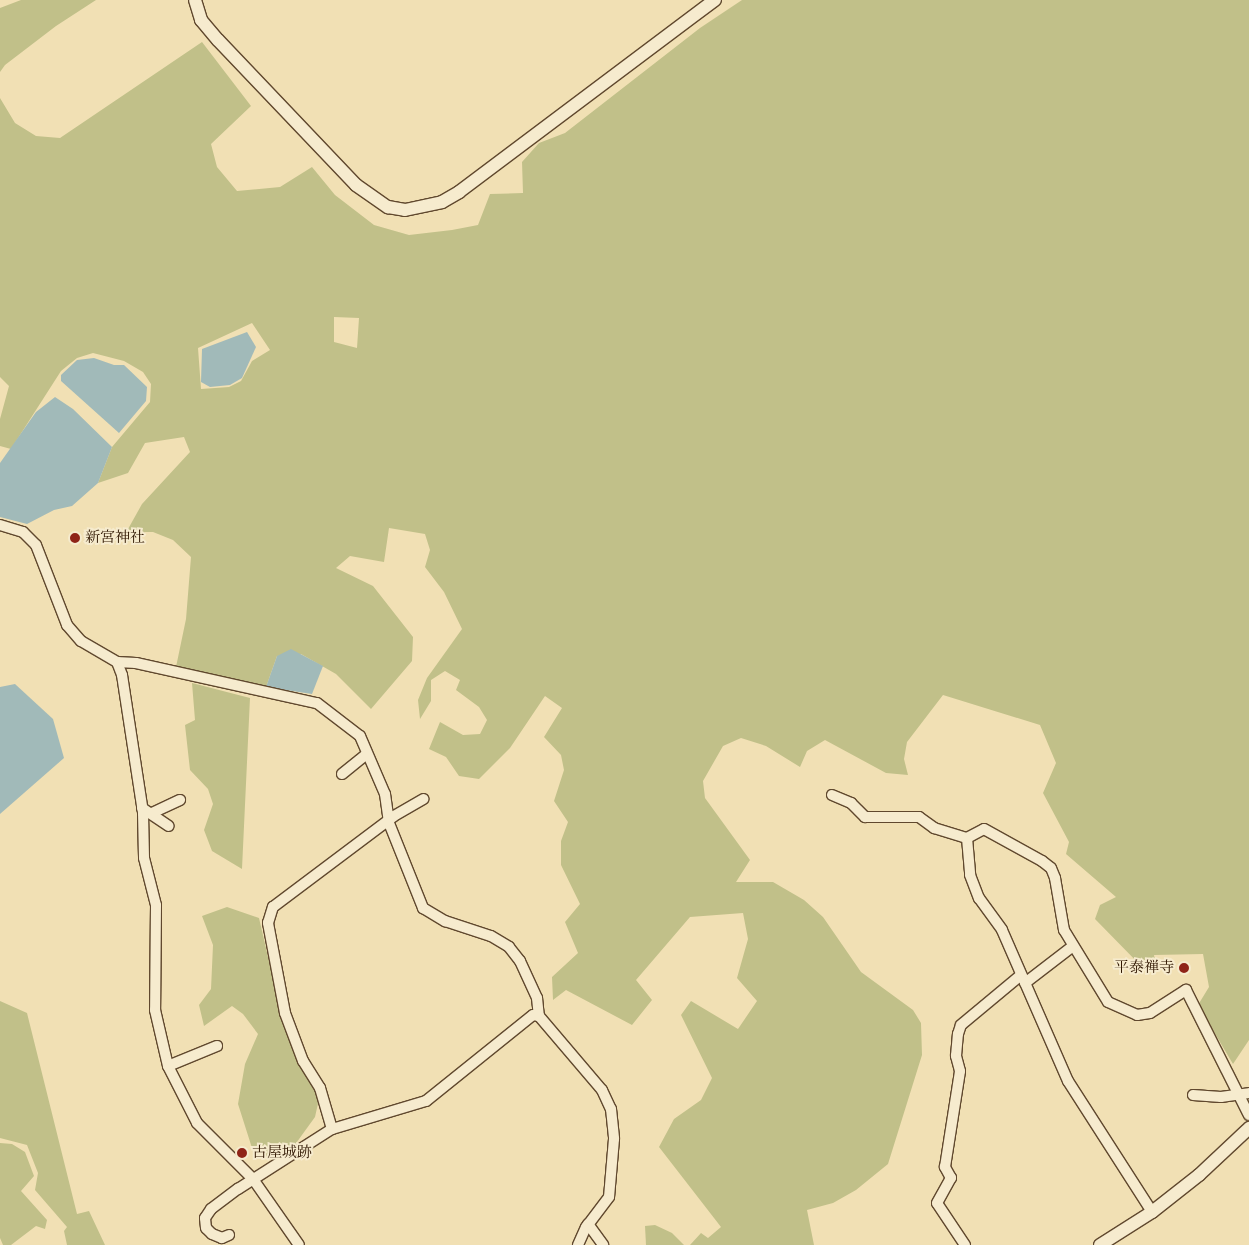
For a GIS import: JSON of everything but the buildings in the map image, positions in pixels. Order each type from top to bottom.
[{"type":"street","points":[[195,0],[201,20],[218,40],[356,185],[379,203],[405,210],[442,202],[459,192],[715,0]]},
{"type":"street","points":[[0,525],[23,532],[36,545],[67,625],[81,641],[117,662],[136,663],[317,704],[360,736],[386,794],[390,822],[423,908],[445,921],[491,936],[509,947],[520,961],[537,998],[539,1016],[602,1090],[611,1110],[614,1139],[609,1197],[588,1224],[578,1245]]},
{"type":"street","points":[[117,662],[122,675],[142,808],[144,858],[156,905],[154,1010],[168,1066],[197,1123],[253,1179],[299,1245]]},
{"type":"street","points":[[342,774],[368,754]]},
{"type":"street","points":[[832,795],[851,803],[865,817],[919,817],[934,828],[967,838],[984,829],[1051,868],[1064,930],[1072,947],[1108,1002],[1122,1011],[1137,1015],[1150,1013],[1186,990],[1244,1094],[1249,1115]]},
{"type":"street","points":[[332,1129],[320,1088],[303,1061],[286,1013],[268,923],[273,908],[422,799]]},
{"type":"street","points":[[152,813],[180,800]]},
{"type":"street","points":[[142,808],[169,826]]},
{"type":"street","points":[[967,838],[972,882],[979,898],[1002,930],[1068,1082],[1152,1212]]},
{"type":"street","points":[[965,1245],[937,1203],[951,1178],[945,1167],[960,1071],[956,1056],[961,1024],[1023,979],[1072,947]]},
{"type":"street","points":[[230,1235],[222,1238],[212,1234],[206,1228],[206,1218],[211,1209],[253,1179],[332,1129],[426,1101],[533,1015],[539,1016]]},
{"type":"street","points":[[168,1066],[203,1050],[217,1046]]},
{"type":"street","points":[[1193,1095],[1221,1097],[1244,1094]]},
{"type":"street","points":[[1100,1245],[1152,1212],[1199,1175],[1249,1128]]},
{"type":"street","points":[[588,1224],[603,1245]]},
{"type":"shaded area","points":[[21,0],[96,0],[56,26],[5,65],[0,72],[0,8]]},
{"type":"shaded area","points":[[742,0],[1249,0],[1249,1040],[1233,1064],[1198,1005],[1209,987],[1203,954],[1154,955],[1155,960],[1143,968],[1095,919],[1100,905],[1116,897],[1066,854],[1069,842],[1043,793],[1056,763],[1040,725],[943,695],[907,742],[904,759],[908,775],[886,773],[825,740],[807,751],[800,767],[766,746],[741,738],[723,746],[703,781],[705,798],[750,860],[736,882],[773,882],[804,900],[823,917],[861,972],[913,1010],[921,1023],[922,1055],[888,1164],[856,1190],[833,1203],[807,1210],[814,1245],[690,1245],[701,1233],[708,1238],[721,1227],[659,1147],[674,1119],[701,1100],[712,1078],[681,1015],[691,1001],[738,1029],[757,1001],[737,978],[748,939],[743,913],[690,917],[636,980],[652,1000],[632,1025],[566,990],[553,1000],[552,977],[578,953],[565,922],[580,904],[561,865],[561,841],[568,822],[554,801],[564,770],[561,755],[544,737],[562,708],[545,696],[510,748],[479,779],[459,776],[446,757],[429,749],[440,722],[463,735],[480,734],[487,720],[479,707],[456,690],[460,680],[445,671],[431,680],[431,701],[420,719],[418,700],[427,678],[462,629],[444,592],[425,567],[430,550],[425,534],[389,528],[384,562],[350,556],[336,568],[373,586],[413,637],[412,661],[371,709],[336,674],[301,654],[277,656],[266,687],[176,667],[186,619],[191,557],[173,540],[153,532],[145,532],[126,543],[123,538],[142,504],[190,452],[184,437],[145,443],[128,473],[98,483],[112,447],[150,402],[151,384],[143,372],[124,361],[93,353],[77,358],[61,371],[11,449],[0,446],[0,419],[9,386],[0,377],[0,98],[15,123],[36,136],[60,138],[202,42],[251,106],[211,144],[217,167],[237,191],[280,187],[312,167],[335,195],[374,225],[409,235],[478,225],[490,194],[523,193],[522,162],[539,143],[565,133],[700,28]],"holes":[[[334,317],[359,318],[357,348],[334,342]],[[252,323],[270,350],[252,361],[241,381],[229,387],[201,389],[198,348]]]},
{"type":"shaded area","points":[[192,683],[250,698],[242,869],[212,851],[204,830],[213,804],[208,789],[190,770],[185,725],[195,720]]},
{"type":"shaded area","points":[[227,907],[259,918],[281,1013],[319,1099],[315,1117],[294,1146],[273,1160],[252,1148],[238,1104],[245,1064],[258,1034],[243,1014],[232,1006],[204,1026],[199,1005],[211,989],[213,945],[202,916]]},
{"type":"shaded area","points":[[0,1001],[27,1013],[77,1214],[89,1211],[105,1245],[67,1245],[64,1231],[67,1227],[35,1190],[38,1173],[27,1145],[0,1138]]},
{"type":"shaded area","points":[[0,1143],[12,1144],[25,1152],[34,1176],[21,1191],[47,1220],[45,1229],[36,1226],[11,1245],[3,1245],[0,1238]]},
{"type":"shaded area","points":[[655,1225],[672,1233],[684,1245],[646,1245],[645,1226]]},
{"type":"water","points":[[247,332],[256,347],[242,378],[230,385],[210,387],[201,382],[202,349]]},
{"type":"water","points":[[94,358],[114,365],[124,365],[147,387],[146,401],[119,433],[61,381],[61,375],[77,360]]},
{"type":"water","points":[[55,397],[73,409],[112,447],[98,483],[72,506],[54,510],[27,524],[0,517],[0,463],[36,412]]},
{"type":"water","points":[[291,649],[323,666],[312,694],[266,687],[277,656]]},
{"type":"water","points":[[15,684],[53,719],[64,758],[0,814],[0,687]]},
{"type":"place","name":"新宮神社","points":[[75,538]]},
{"type":"place","name":"平泰禅寺","points":[[1184,968]]},
{"type":"place","name":"古屋城跡","points":[[242,1153]]}]
